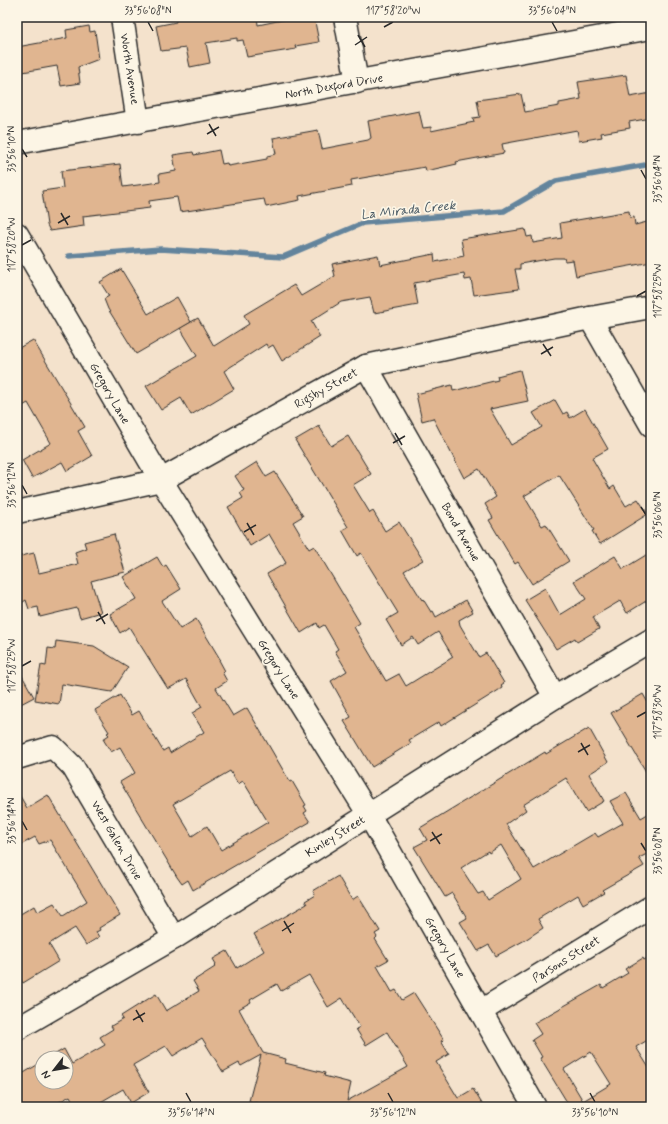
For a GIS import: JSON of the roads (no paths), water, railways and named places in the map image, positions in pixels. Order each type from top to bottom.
[{"type":"street","name":"Worth Avenue","points":[[122,17],[138,122]]},
{"type":"street","points":[[345,17],[357,82]]},
{"type":"street","name":"North Dexford Drive","points":[[17,143],[651,28]]},
{"type":"street","name":"Gregory Lane","points":[[17,234],[161,480],[369,815],[535,1107]]},
{"type":"street","name":"Rigsby Street","points":[[17,512],[161,480],[366,366],[590,318],[651,307]]},
{"type":"street","points":[[590,318],[651,425]]},
{"type":"street","name":"Bond Avenue","points":[[366,366],[555,697]]},
{"type":"street","name":"Kinley Street","points":[[17,1029],[174,938],[555,697],[651,640]]},
{"type":"street","name":"West Galen Drive","points":[[17,758],[54,747],[73,767],[174,938]]},
{"type":"street","name":"Parsons Street","points":[[481,1011],[651,907]]},
{"type":"waterway","name":"La Mirada Creek","points":[[69,256],[161,249],[283,257],[363,223],[504,211],[556,181],[651,164]]}]
